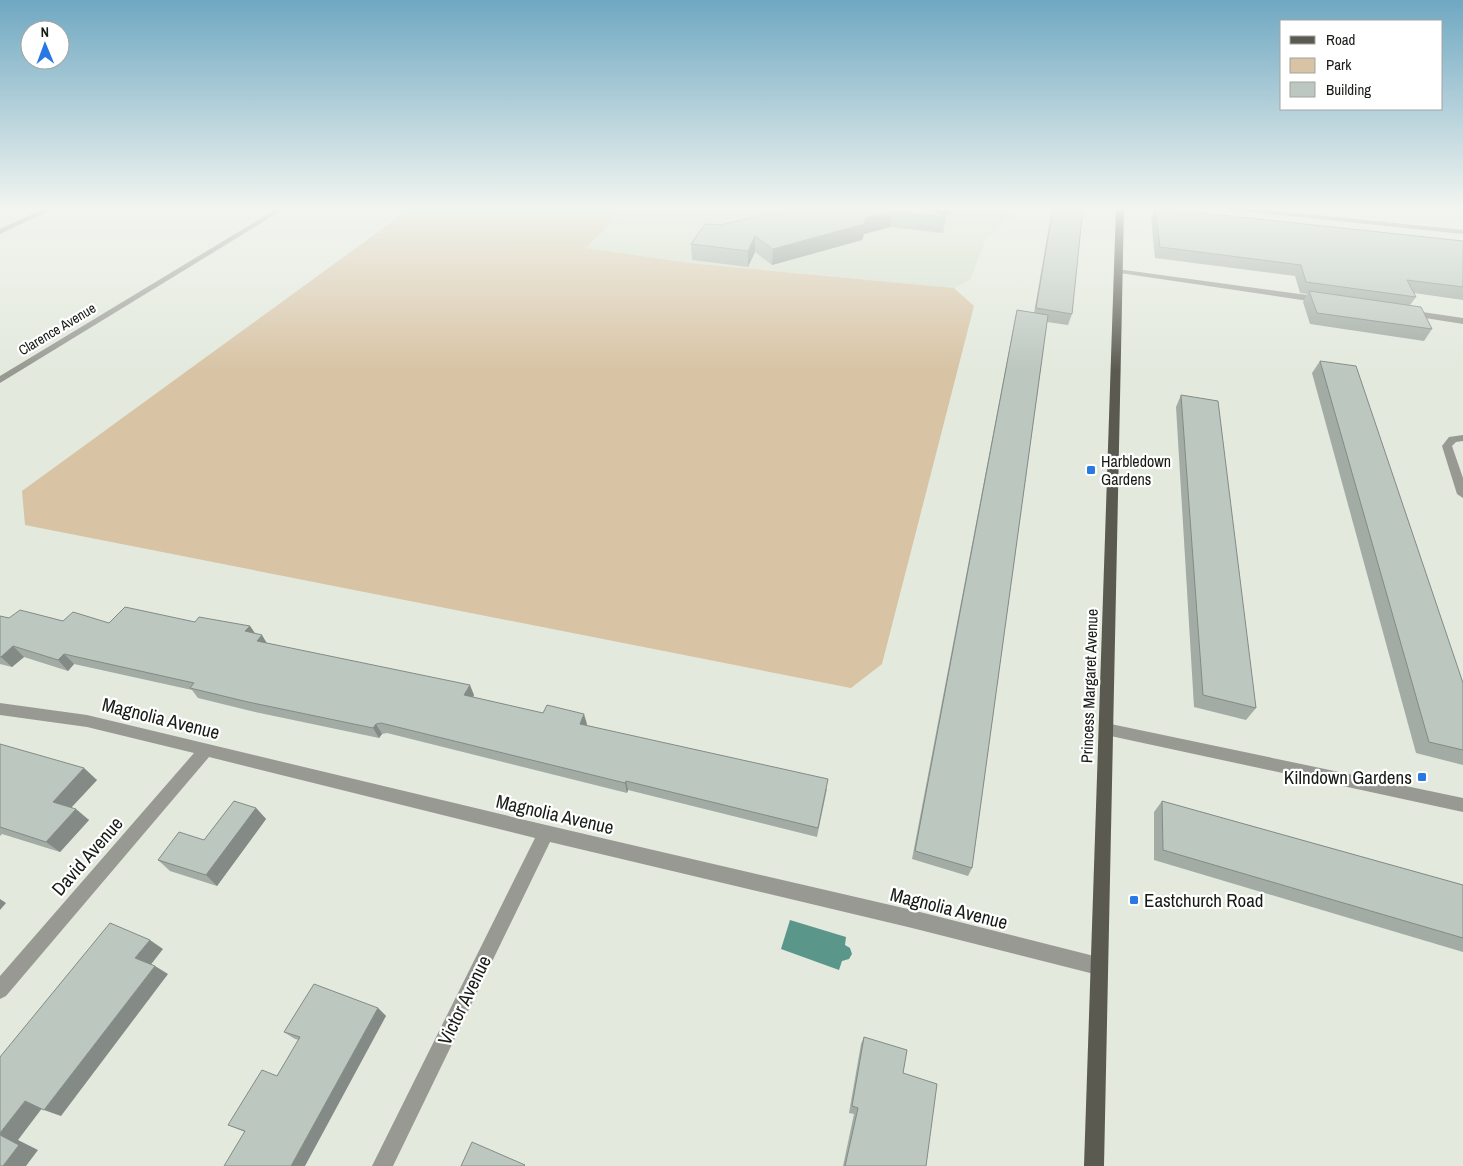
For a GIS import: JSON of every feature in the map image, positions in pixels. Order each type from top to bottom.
[{"type":"main road","name":"Princess Margaret Avenue","points":[[1094,1166],[1098,966],[1120,262]]},
{"type":"street","name":"Clarence Avenue","points":[[0,380],[193,262]]},
{"type":"street","points":[[1120,271],[1334,301]]},
{"type":"street","points":[[1401,311],[1463,320]]},
{"type":"street","points":[[1463,438],[1453,439],[1447,446],[1463,494]]},
{"type":"street","name":"Magnolia Avenue","points":[[0,709],[87,721],[546,833],[912,919],[1098,966]]},
{"type":"street","points":[[1106,729],[1463,805]]},
{"type":"street","name":"David Avenue","points":[[0,990],[206,750]]},
{"type":"street","name":"Victor Avenue","points":[[382,1166],[546,833]]},
{"type":"shaded area","points":[[685,262],[977,262],[970,280],[954,288]]},
{"type":"green space","points":[[336,262],[685,262],[954,288],[974,306],[882,664],[851,688],[25,525],[22,491]]},
{"type":"water","points":[[790,920],[846,937],[845,945],[850,948],[852,954],[849,959],[842,961],[839,970],[781,949]]},
{"type":"building","points":[[1044,262],[1077,262],[1072,314],[1036,308]]},
{"type":"building","points":[[1281,262],[1463,262],[1463,287],[1407,280],[1416,297],[1306,282],[1301,265]]},
{"type":"building","points":[[1309,291],[1421,307],[1432,329],[1317,313]]},
{"type":"building","points":[[1017,310],[1048,315],[972,868],[915,851]]},
{"type":"building","points":[[1320,361],[1356,366],[1463,683],[1463,750],[1429,742]]},
{"type":"building","points":[[1181,395],[1218,401],[1256,708],[1203,695]]},
{"type":"building","points":[[125,607],[195,622],[199,617],[250,626],[245,631],[262,635],[257,641],[470,685],[464,695],[543,713],[547,705],[584,714],[580,724],[828,779],[818,828],[381,723],[376,724],[373,728],[248,702],[190,688],[194,683],[64,654],[58,660],[13,646],[0,657],[0,616],[9,618],[20,610],[63,621],[73,612],[109,623]]},
{"type":"building","points":[[0,744],[84,768],[53,802],[76,809],[46,842],[0,827]]},
{"type":"building","points":[[234,801],[256,808],[206,875],[158,860],[179,832],[204,840]]},
{"type":"building","points":[[1162,801],[1463,885],[1463,938],[1163,850]]},
{"type":"building","points":[[110,923],[150,940],[135,958],[155,966],[44,1110],[25,1101],[0,1133],[0,1057]]},
{"type":"building","points":[[314,984],[378,1008],[291,1166],[224,1166],[245,1131],[228,1125],[262,1070],[277,1076],[300,1037],[284,1032]]},
{"type":"building","points":[[864,1037],[907,1050],[903,1073],[937,1084],[926,1166],[845,1166],[858,1108],[852,1106]]},
{"type":"building","points":[[0,1135],[19,1145],[3,1166],[0,1166]]},
{"type":"building","points":[[472,1142],[525,1165],[461,1166]]},
{"type":"place","name":"Harbledown Gardens","points":[[1091,470]]},
{"type":"place","name":"Kilndown Gardens","points":[[1422,777]]},
{"type":"place","name":"Eastchurch Road","points":[[1134,900]]}]
